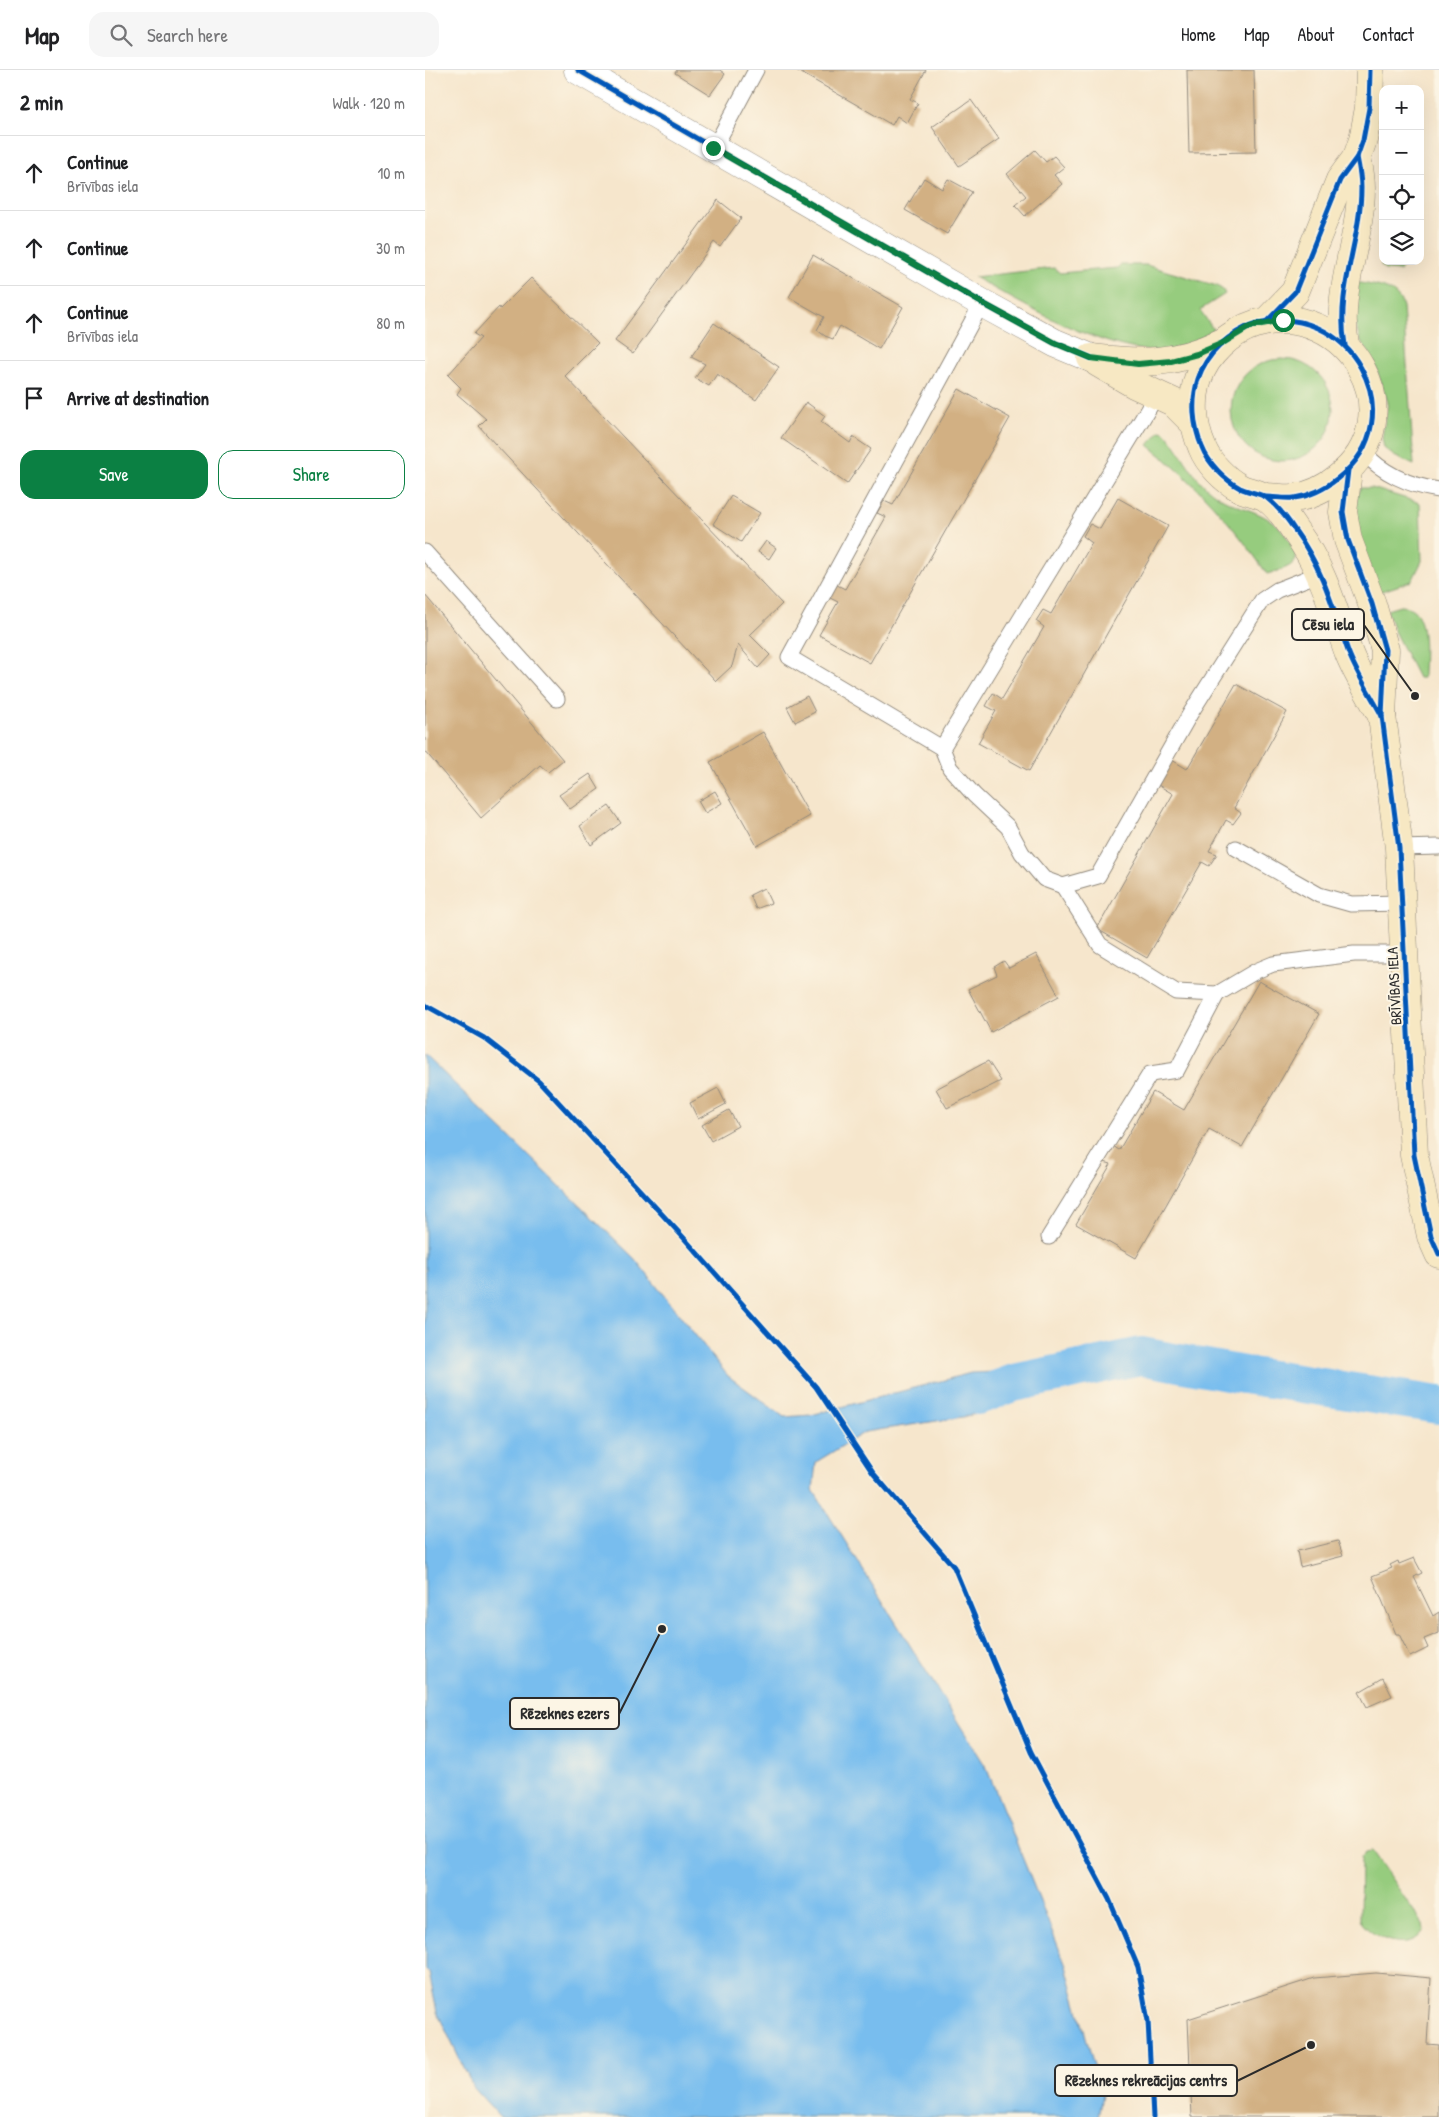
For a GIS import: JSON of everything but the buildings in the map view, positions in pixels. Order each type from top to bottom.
[{"type":"main road","points":[[1345,345],[1341,308],[1357,227],[1361,188],[1357,157],[1369,108],[1370,70]]},
{"type":"main road","points":[[1267,321],[1295,292],[1340,180],[1357,157]]},
{"type":"main road","points":[[1355,461],[1324,489],[1296,498],[1266,497],[1240,488],[1218,471],[1202,448],[1194,423],[1194,400],[1198,379],[1208,359],[1223,343],[1236,333],[1267,321],[1300,321],[1316,326],[1345,345],[1360,364],[1370,388],[1372,412],[1369,432],[1355,461],[1343,512],[1348,540],[1372,604],[1385,650],[1382,716]]},
{"type":"main road","points":[[1091,358],[1138,364],[1171,361],[1197,354],[1223,343]]},
{"type":"main road","points":[[1091,358],[1134,384],[1173,402],[1194,423]]},
{"type":"main road","points":[[1266,497],[1295,530],[1321,573],[1349,652],[1382,716]]},
{"type":"main road","name":"BRĪVĪBAS IELA","points":[[1382,716],[1399,848],[1414,1155],[1431,1236],[1439,1254]]},
{"type":"street","points":[[578,70],[982,303],[1055,343],[1091,358]]},
{"type":"lane","points":[[713,148],[755,70]]},
{"type":"lane","points":[[982,303],[789,657],[942,748],[950,768],[974,796],[1008,827],[1022,853],[1044,879],[1063,886],[1098,876],[1190,714],[1262,600],[1277,590],[1321,573]]},
{"type":"lane","points":[[942,748],[1158,394]]},
{"type":"lane","points":[[1355,461],[1374,465],[1390,474],[1426,488],[1439,490]]},
{"type":"lane","points":[[425,552],[557,699]]},
{"type":"lane","points":[[1399,848],[1439,847]]},
{"type":"lane","points":[[1236,848],[1319,895],[1351,904],[1403,903]]},
{"type":"lane","points":[[1063,886],[1100,945],[1176,992],[1217,994]]},
{"type":"lane","points":[[1049,1237],[1150,1074],[1177,1070],[1217,994],[1256,971],[1273,964],[1354,954],[1405,954]]},
{"type":"green space","points":[[1121,265],[1146,265],[1217,286],[1223,290],[1225,294],[1200,310],[1213,329],[1179,349],[1166,351],[1143,350],[1119,345],[1093,337],[1041,314],[974,277],[1054,268],[1060,273],[1117,268]]},
{"type":"green space","points":[[1381,265],[1404,265],[1400,271],[1385,270]]},
{"type":"green space","points":[[1356,282],[1391,291],[1400,300],[1403,307],[1414,465],[1394,456],[1384,448],[1382,438],[1388,402],[1373,359],[1360,340],[1354,320]]},
{"type":"green space","points":[[1282,359],[1302,363],[1318,374],[1329,390],[1333,410],[1329,430],[1318,446],[1302,457],[1282,461],[1262,457],[1246,446],[1235,430],[1231,410],[1235,390],[1246,374],[1262,363]]},
{"type":"green space","points":[[1160,431],[1165,432],[1193,472],[1211,492],[1277,525],[1294,547],[1296,559],[1293,563],[1288,567],[1267,574],[1227,521],[1181,473],[1148,445]]},
{"type":"green space","points":[[1361,488],[1372,488],[1420,503],[1422,561],[1412,581],[1379,592],[1360,540],[1357,525],[1355,511]]},
{"type":"green space","points":[[1400,606],[1412,609],[1417,614],[1423,631],[1423,678],[1418,678],[1394,631],[1387,610]]},
{"type":"green space","points":[[1372,1851],[1423,1924],[1424,1930],[1418,1937],[1410,1941],[1391,1941],[1382,1938],[1365,1927],[1360,1920],[1361,1858],[1366,1852]]},
{"type":"water","points":[[425,1055],[634,1258],[728,1376],[784,1417],[811,1415],[971,1373],[1021,1371],[1029,1389],[969,1416],[865,1432],[816,1462],[813,1490],[986,1767],[1066,1966],[1102,2094],[1098,2117],[500,2117],[473,2087],[437,2012],[429,1973],[425,1969]]},
{"type":"waterway","points":[[978,1396],[1014,1383],[1141,1356],[1244,1375],[1439,1405]]},
{"type":"cycle path","points":[[578,70],[982,303],[1055,343],[1091,358]]},
{"type":"cycle path","points":[[1267,321],[1295,292],[1340,180],[1357,157],[1363,140],[1369,108],[1370,70]]},
{"type":"cycle path","points":[[1345,345],[1343,305],[1360,208],[1361,184],[1357,157]]},
{"type":"cycle path","points":[[1266,497],[1300,497],[1317,491],[1333,482],[1361,453],[1371,424],[1371,395],[1361,368],[1343,345],[1318,328],[1289,320],[1255,324],[1228,338],[1213,353],[1198,379],[1194,396],[1197,431],[1208,459],[1218,471],[1240,488],[1267,498],[1275,505],[1305,546],[1326,589],[1351,659],[1382,716]]},
{"type":"cycle path","points":[[1348,470],[1343,512],[1348,540],[1372,604],[1385,650],[1382,716],[1399,848],[1414,1155],[1431,1236],[1439,1254]]},
{"type":"cycle path","points":[[425,1005],[484,1038],[539,1081],[683,1237],[816,1387],[873,1473],[954,1567],[1031,1752],[1109,1899],[1138,1967],[1148,2021],[1153,2117]]},
{"type":"place","name":"Cēsu iela","points":[[1415,696]]},
{"type":"place","name":"Rēzeknes ezers","points":[[662,1629]]},
{"type":"place","name":"Rēzeknes rekreācijas centrs","points":[[1311,2045]]},
{"type":"route","points":[[713,148],[982,303],[1055,343],[1091,358],[1138,364],[1171,361],[1197,354],[1223,343],[1236,333],[1251,326],[1267,321],[1283,320]]}]
